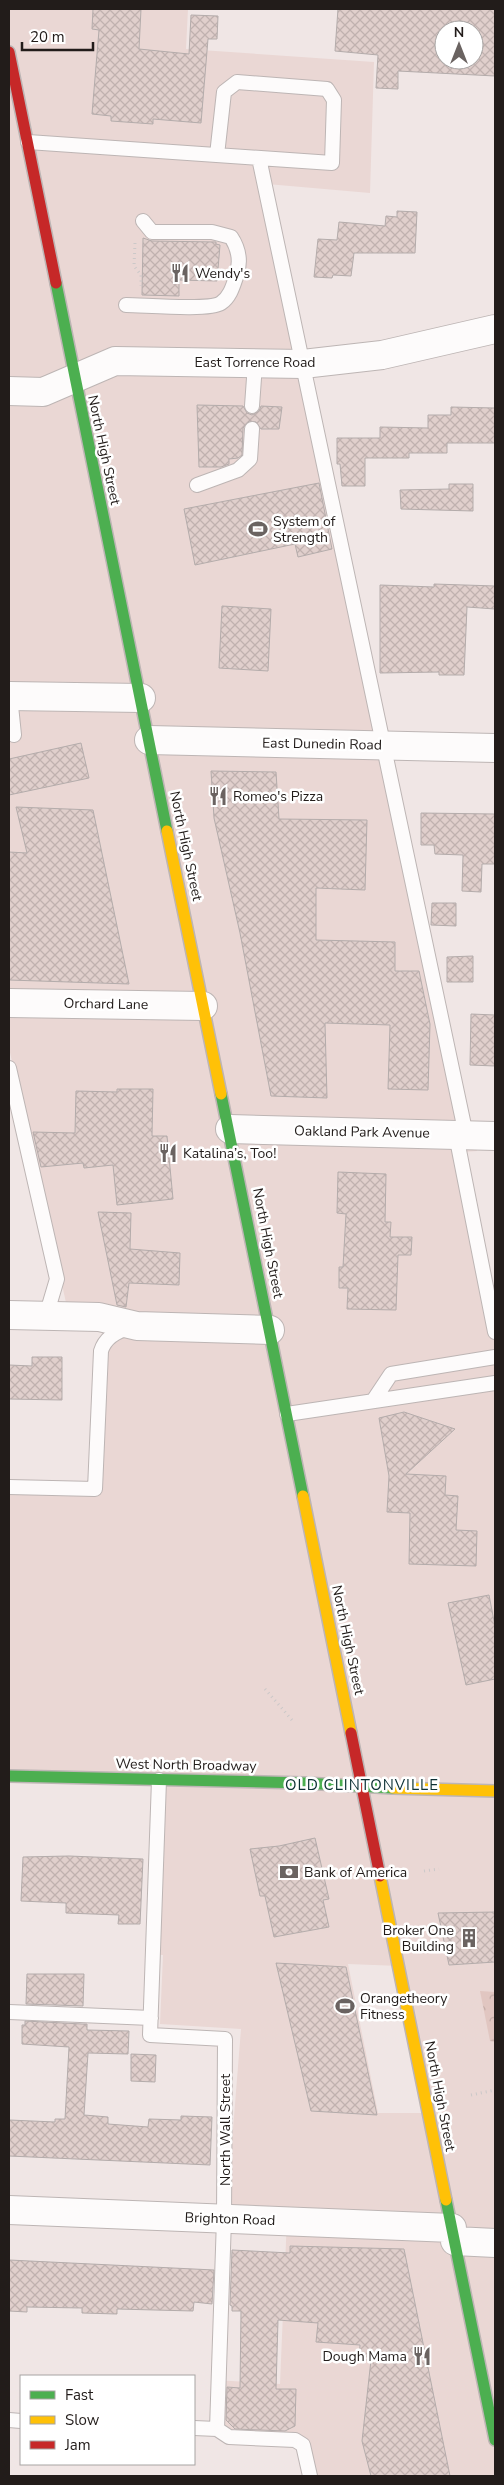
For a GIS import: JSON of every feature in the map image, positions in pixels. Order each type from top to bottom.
[{"type":"main road","name":"North High Street","points":[[9,52],[203,1006],[230,1129],[495,2440]]},
{"type":"main road","name":"West North Broadway","points":[[9,1776],[362,1786],[495,1792]]},
{"type":"street","name":"East Torrence Road","points":[[9,391],[43,392],[75,380],[115,361],[303,364],[382,355],[495,329]]},
{"type":"street","points":[[9,696],[141,698]]},
{"type":"street","name":"East Dunedin Road","points":[[149,740],[495,748]]},
{"type":"street","name":"Orchard Lane","points":[[9,1003],[203,1006]]},
{"type":"street","name":"Oakland Park Avenue","points":[[230,1129],[495,1136]]},
{"type":"street","points":[[9,1315],[99,1317],[136,1326],[270,1330]]},
{"type":"street","name":"Brighton Road","points":[[9,2210],[224,2218],[454,2234],[495,2243]]},
{"type":"lane","points":[[28,142],[332,163],[334,100],[327,90],[237,82],[224,92],[217,155]]},
{"type":"lane","points":[[259,158],[384,746],[461,1135],[495,1332]]},
{"type":"lane","points":[[126,305],[206,307],[220,304],[230,293],[238,273],[239,248],[231,237],[212,232],[152,232],[143,221]]},
{"type":"lane","points":[[252,406],[254,364]]},
{"type":"lane","points":[[197,485],[238,470],[250,459],[252,429]]},
{"type":"lane","points":[[9,696],[14,735]]},
{"type":"lane","points":[[9,1068],[57,1279],[46,1316]]},
{"type":"lane","points":[[9,1487],[95,1489],[101,1351],[109,1338],[118,1332],[136,1326]]},
{"type":"lane","points":[[373,1402],[391,1374],[495,1357]]},
{"type":"lane","points":[[287,1414],[495,1383]]},
{"type":"lane","name":"North Wall Street","points":[[159,1780],[150,2035],[225,2039],[224,2218],[217,2429]]},
{"type":"lane","points":[[9,2012],[151,2018]]},
{"type":"lane","points":[[195,2428],[217,2429],[229,2438],[295,2440],[303,2445],[310,2476]]},
{"type":"path","points":[[135,240],[134,266],[141,274],[141,290]]},
{"type":"path","points":[[264,1688],[292,1720]]},
{"type":"path","points":[[424,1871],[439,1869]]},
{"type":"path","points":[[471,2095],[495,2090]]},
{"type":"shaded area","points":[[9,9],[188,9],[186,49],[374,62],[370,193],[267,184],[382,741],[477,1151],[464,1152],[495,1319],[495,2476],[311,2476],[302,2436],[211,2434],[215,2380],[280,2384],[287,2218],[226,2217],[241,2029],[160,2024],[163,1955],[151,1955],[154,1777],[9,1774],[9,1484],[100,1485],[104,1334],[67,1307],[9,1048]],"holes":[[[348,1964],[399,1966],[430,2113],[378,2113]]]},
{"type":"green space","points":[[480,1991],[495,1992],[495,2042],[490,2041]]},
{"type":"building","points":[[93,9],[141,9],[139,49],[189,54],[191,15],[218,16],[217,39],[208,39],[201,123],[153,119],[153,124],[111,121],[111,116],[92,114],[99,30],[92,29]]},
{"type":"building","points":[[338,9],[495,9],[495,76],[398,71],[398,89],[376,88],[378,55],[335,51]]},
{"type":"building","points":[[397,211],[417,212],[415,253],[354,253],[351,276],[314,277],[318,239],[337,240],[339,222],[385,226],[386,216],[397,217]]},
{"type":"building","name":"Wendy's","points":[[143,238],[152,241],[216,242],[216,244],[220,245],[217,281],[179,280],[179,296],[142,295]]},
{"type":"building","points":[[197,405],[243,406],[247,413],[252,415],[259,411],[261,406],[282,407],[279,429],[261,429],[256,422],[249,421],[243,428],[242,455],[238,458],[229,459],[229,464],[221,467],[199,467]]},
{"type":"building","points":[[451,407],[495,408],[495,443],[447,443],[447,453],[409,453],[409,458],[365,458],[365,486],[342,486],[340,464],[337,464],[337,438],[380,438],[380,427],[428,428],[428,415],[451,415]]},
{"type":"building","name":"System of Strength","points":[[319,483],[332,549],[298,557],[295,544],[195,565],[184,509]]},
{"type":"building","points":[[449,484],[473,484],[473,511],[401,509],[400,490],[449,489]]},
{"type":"building","points":[[434,584],[495,586],[495,609],[467,607],[464,675],[439,675],[439,672],[380,673],[380,585],[434,587]]},
{"type":"building","points":[[222,606],[271,609],[268,671],[219,668]]},
{"type":"building","points":[[81,743],[89,778],[9,795],[9,759]]},
{"type":"building","points":[[211,771],[276,772],[279,819],[367,820],[365,890],[316,888],[316,940],[395,942],[395,971],[419,971],[430,1024],[428,1090],[388,1089],[390,1025],[325,1023],[327,1098],[271,1096],[240,933],[214,818]]},
{"type":"building","points":[[16,807],[93,810],[129,984],[9,980],[9,852],[27,853]]},
{"type":"building","points":[[421,813],[495,814],[495,864],[482,864],[481,892],[462,891],[463,855],[435,854],[434,845],[421,845]]},
{"type":"building","points":[[432,903],[456,903],[456,926],[431,925]]},
{"type":"building","points":[[473,956],[473,982],[447,982],[447,957]]},
{"type":"building","points":[[471,1014],[495,1015],[495,1066],[470,1065]]},
{"type":"building","points":[[117,1089],[153,1089],[152,1136],[167,1136],[173,1199],[117,1205],[113,1165],[84,1168],[83,1163],[41,1167],[33,1132],[75,1133],[76,1091],[117,1092]]},
{"type":"building","points":[[338,1172],[386,1174],[385,1222],[391,1222],[390,1237],[412,1237],[411,1255],[398,1255],[396,1310],[347,1309],[348,1288],[339,1288],[339,1267],[343,1267],[346,1214],[337,1213]]},
{"type":"building","points":[[98,1212],[131,1213],[130,1249],[180,1253],[179,1285],[129,1283],[126,1307],[117,1305]]},
{"type":"building","points":[[32,1357],[62,1357],[62,1400],[9,1399],[9,1365],[32,1366]]},
{"type":"building","points":[[404,1412],[455,1429],[406,1474],[446,1476],[445,1495],[458,1496],[456,1530],[477,1531],[476,1566],[409,1564],[410,1513],[387,1512],[389,1476],[379,1418]]},
{"type":"building","points":[[489,1595],[495,1626],[495,1679],[466,1685],[448,1603]]},
{"type":"building","name":"Bank of America","points":[[315,1838],[329,1899],[323,1900],[329,1927],[274,1937],[265,1896],[260,1896],[250,1849],[279,1846]]},
{"type":"building","points":[[69,1856],[143,1859],[140,1924],[118,1924],[119,1915],[66,1913],[66,1903],[21,1901],[23,1857]]},
{"type":"building","name":"Broker One Building","points":[[495,1912],[495,1962],[449,1965],[438,1913]]},
{"type":"building","points":[[276,1963],[346,1967],[377,2115],[311,2111]]},
{"type":"building","points":[[27,1974],[84,1974],[83,2006],[26,2004]]},
{"type":"building","points":[[25,2021],[87,2024],[87,2030],[129,2031],[128,2054],[88,2053],[84,2115],[108,2117],[108,2124],[148,2127],[149,2119],[181,2120],[181,2116],[212,2117],[210,2165],[9,2156],[9,2120],[55,2122],[55,2119],[65,2119],[69,2047],[22,2044],[22,2025],[25,2025]]},
{"type":"building","points":[[131,2054],[156,2055],[155,2082],[131,2081]]},
{"type":"building","points":[[290,2246],[404,2249],[450,2476],[371,2476],[362,2441],[371,2360],[359,2360],[360,2345],[316,2342],[318,2323],[278,2320],[276,2389],[296,2389],[295,2426],[285,2431],[235,2429],[226,2420],[227,2387],[240,2388],[241,2311],[232,2311],[232,2306],[230,2305],[232,2250],[290,2253]]},
{"type":"building","points":[[9,2260],[214,2270],[212,2304],[194,2302],[193,2311],[117,2309],[117,2314],[82,2313],[82,2308],[27,2307],[27,2312],[9,2311]]},
{"type":"traffic: fast","points":[[56,283],[167,831]]},
{"type":"traffic: fast","points":[[221,1094],[303,1496]]},
{"type":"traffic: fast","points":[[9,1776],[304,1783],[393,1788]]},
{"type":"traffic: fast","points":[[446,2200],[495,2440]]},
{"type":"traffic: slow","points":[[167,831],[221,1094]]},
{"type":"traffic: slow","points":[[303,1496],[351,1733]]},
{"type":"traffic: slow","points":[[393,1788],[495,1791]]},
{"type":"traffic: slow","points":[[380,1876],[446,2200]]},
{"type":"traffic: jam","points":[[9,52],[56,283]]},
{"type":"traffic: jam","points":[[351,1733],[380,1876]]},
{"type":"place","name":"Wendy's","points":[[180,273]]},
{"type":"place","name":"System of Strength","points":[[258,529]]},
{"type":"place","name":"Romeo's Pizza","points":[[218,796]]},
{"type":"place","name":"Katalina’s, Too!","points":[[168,1153]]},
{"type":"place","name":"Bank of America","points":[[289,1872]]},
{"type":"place","name":"Broker One Building","points":[[469,1938]]},
{"type":"place","name":"Orangetheory Fitness","points":[[345,2006]]},
{"type":"place","name":"Dough Mama","points":[[422,2356]]},
{"type":"district","name":"OLD CLINTONVILLE","points":[[362,1785]]}]
